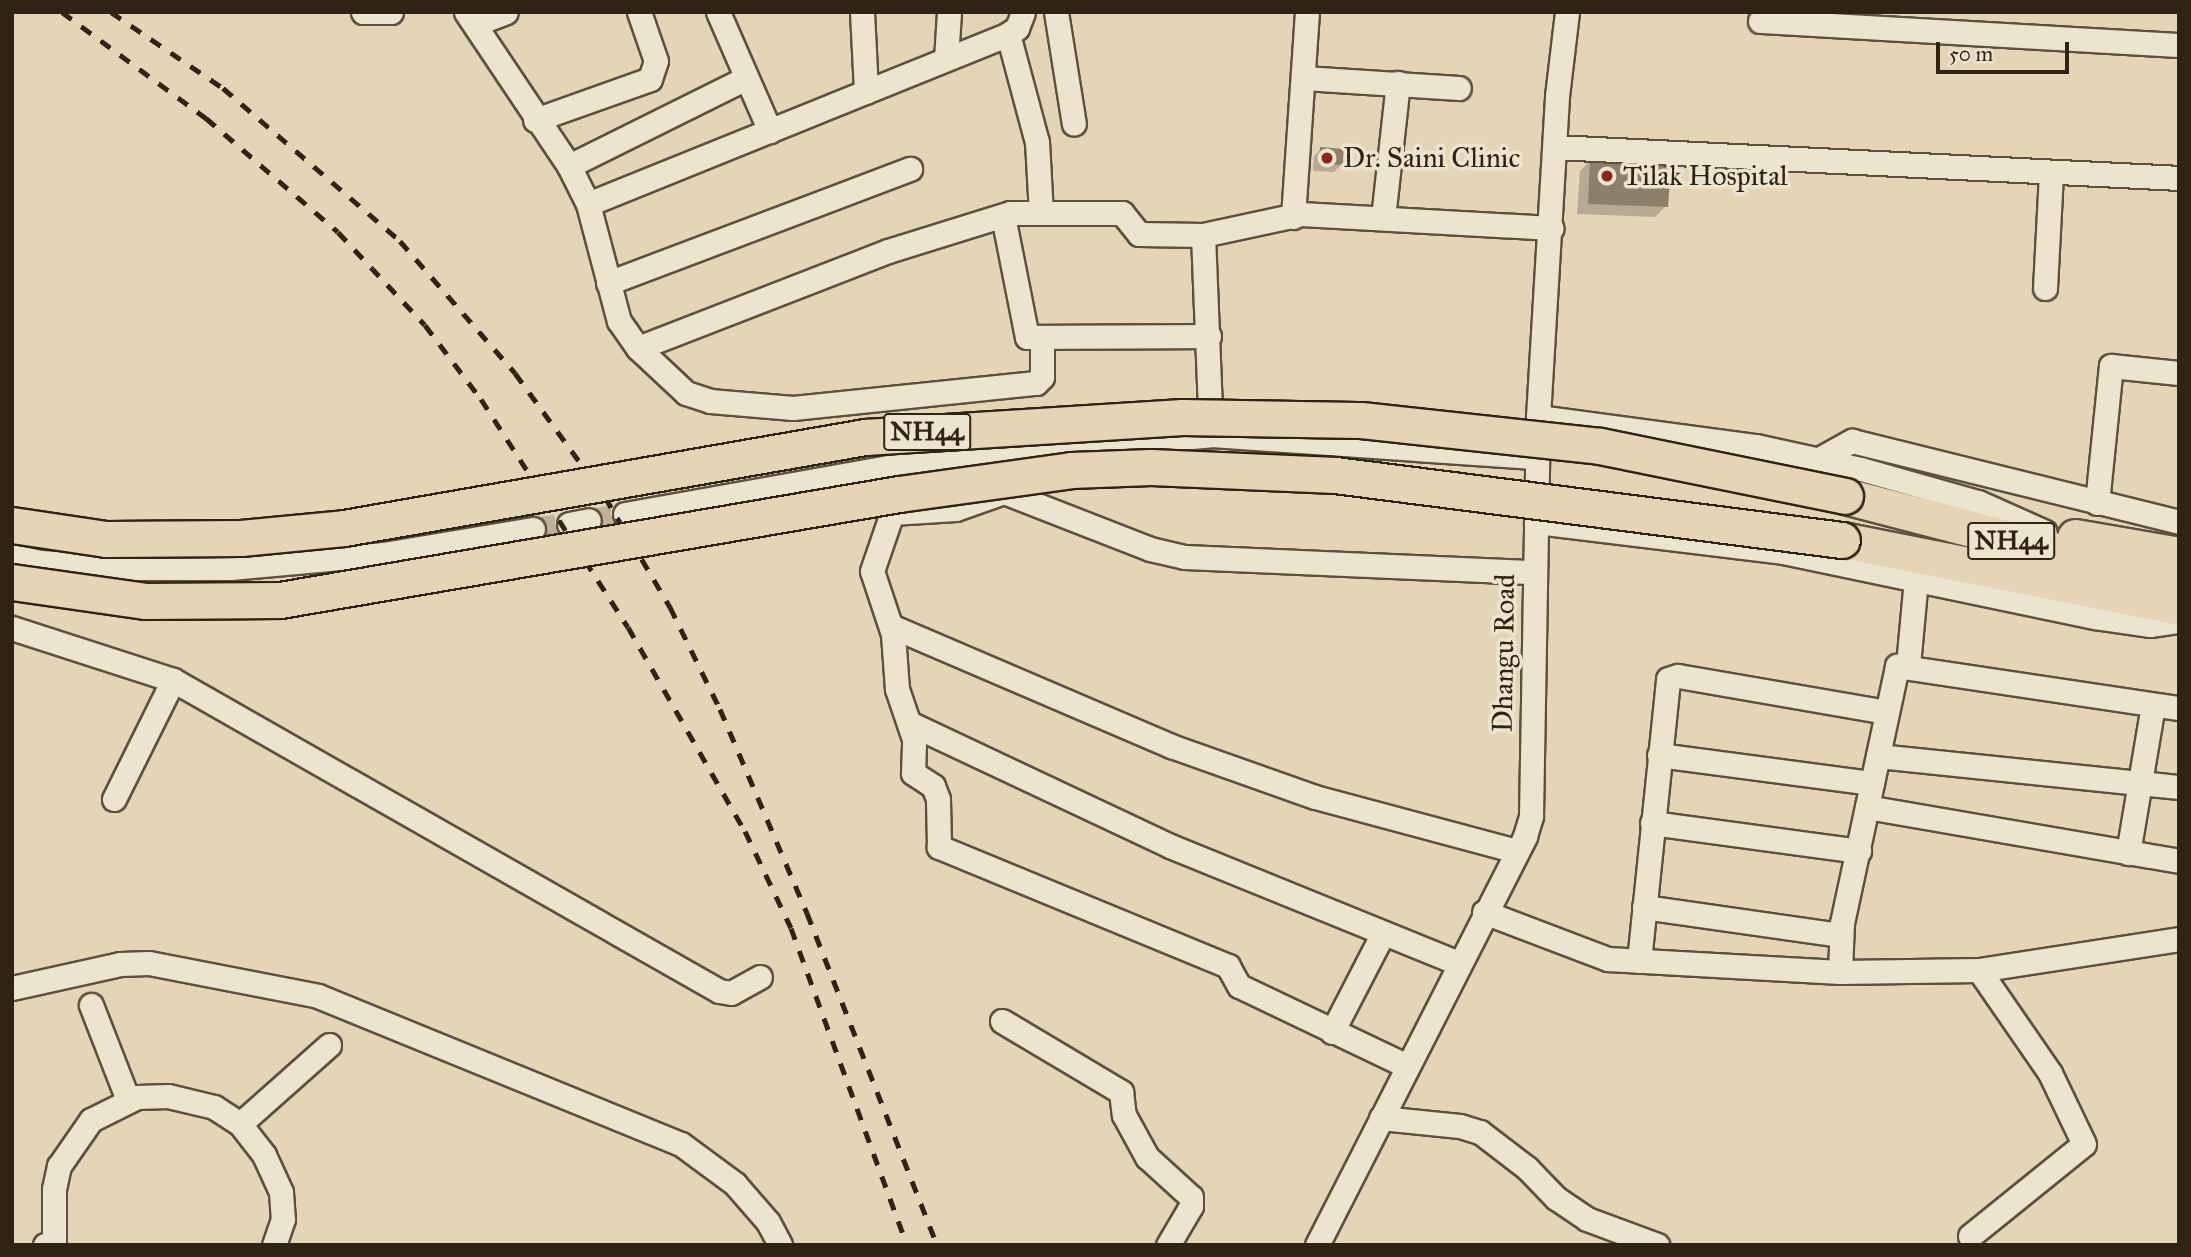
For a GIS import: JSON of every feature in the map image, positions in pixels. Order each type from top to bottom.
[{"type":"highway","name":"NH44","points":[[12,525],[106,540],[241,538],[344,528],[865,437],[1182,417],[1361,420],[1586,444],[1845,496],[2179,583]]},
{"type":"highway","name":"NH44","points":[[12,583],[145,601],[280,600],[899,494],[1071,470],[1151,467],[1335,475],[1842,540],[2179,607]]},
{"type":"highway","points":[[1965,528],[2045,532],[2163,552]]},
{"type":"street","points":[[363,12],[391,12]]},
{"type":"street","points":[[506,12],[471,18],[535,120],[569,166],[589,204],[618,321],[638,348],[694,396],[793,408],[1036,383],[1042,377],[1042,339]]},
{"type":"street","points":[[535,120],[650,79],[656,61],[639,12]]},
{"type":"street","points":[[718,12],[744,79],[770,131]]},
{"type":"street","points":[[862,12],[866,92]]},
{"type":"street","points":[[946,59],[949,12]]},
{"type":"street","points":[[589,204],[1008,34],[1017,28],[1023,12]]},
{"type":"street","points":[[1056,12],[1074,124]]},
{"type":"street","points":[[1293,217],[1307,12]]},
{"type":"street","name":"Dhangu Road","points":[[1317,1245],[1517,851],[1531,816],[1538,417],[1555,147],[1567,12]]},
{"type":"street","points":[[1760,21],[2179,45]]},
{"type":"street","points":[[1008,34],[1037,142],[1041,213]]},
{"type":"street","points":[[1304,78],[1458,88]]},
{"type":"street","points":[[569,166],[744,79]]},
{"type":"street","points":[[1384,218],[1398,83]]},
{"type":"street","points":[[1555,147],[2179,178]]},
{"type":"street","points":[[608,283],[910,169]]},
{"type":"street","points":[[2045,288],[2051,172]]},
{"type":"street","points":[[638,348],[888,251],[1003,216],[1122,213],[1136,233],[1203,234],[1293,217],[1384,218],[1552,228]]},
{"type":"street","points":[[1003,216],[1027,337],[1042,339],[1209,335]]},
{"type":"street","points":[[1203,234],[1211,435]]},
{"type":"street","points":[[2097,503],[2111,366],[2179,373]]},
{"type":"street","points":[[1538,417],[1756,446],[1819,459],[1934,488],[2045,532]]},
{"type":"street","points":[[625,514],[917,462],[1211,435],[1537,457]]},
{"type":"street","points":[[1819,459],[1852,441],[2179,522]]},
{"type":"street","points":[[1407,1066],[1239,986],[1228,966],[941,849],[938,799],[933,786],[913,773],[914,739],[897,689],[891,626],[872,575],[892,513],[956,509],[1004,492],[1150,549],[1185,557],[1535,572]]},
{"type":"street","points":[[1536,522],[1783,552],[2095,617],[2150,625],[2179,621]]},
{"type":"street","points":[[12,556],[40,562],[122,567],[230,568],[384,554],[533,529]]},
{"type":"street","points":[[1908,665],[1916,578]]},
{"type":"street","points":[[891,626],[1171,746],[1315,797],[1517,851]]},
{"type":"street","points":[[12,628],[173,680],[719,991],[731,993],[760,977]]},
{"type":"street","points":[[1840,972],[1841,935],[1895,669],[1908,665],[2179,708]]},
{"type":"street","points":[[1639,961],[1665,684],[1673,677],[1886,712]]},
{"type":"street","points":[[114,799],[173,680]]},
{"type":"street","points":[[2128,853],[2153,705]]},
{"type":"street","points":[[909,723],[1170,846],[1458,963]]},
{"type":"street","points":[[1658,755],[1872,783]]},
{"type":"street","points":[[1878,756],[2179,787]]},
{"type":"street","points":[[1867,807],[2179,861]]},
{"type":"street","points":[[1652,823],[1859,850]]},
{"type":"street","points":[[1644,907],[1841,935]]},
{"type":"street","points":[[1484,912],[1608,959],[1840,972],[1979,970],[2179,939]]},
{"type":"street","points":[[1332,1032],[1383,933]]},
{"type":"street","points":[[12,988],[120,964],[149,963],[318,996],[681,1144],[735,1184],[768,1222],[779,1245]]},
{"type":"street","points":[[1970,1236],[2084,1144],[2050,1073],[1979,970]]},
{"type":"street","points":[[91,1005],[128,1100]]},
{"type":"street","points":[[1002,1021],[1121,1092],[1124,1115],[1147,1157],[1191,1197],[1191,1206],[1168,1245]]},
{"type":"street","points":[[240,1124],[329,1045]]},
{"type":"street","points":[[51,1244],[54,1189],[59,1166],[91,1120],[128,1100],[168,1096],[214,1107],[240,1124],[264,1155],[281,1192],[283,1219],[274,1245]]},
{"type":"street","points":[[1381,1118],[1460,1126],[1480,1132],[1527,1168],[1556,1198],[1587,1219],[1657,1245]]},
{"type":"building","points":[[1320,147],[1344,149],[1343,165],[1319,164]]},
{"type":"building","points":[[1590,158],[1671,163],[1668,207],[1588,204]]},
{"type":"tunnel","points":[[589,520],[625,514]]},
{"type":"tunnel","points":[[533,529],[569,524]]},
{"type":"railway","points":[[62,12],[206,118],[338,232],[425,325],[481,399],[628,627],[745,831],[791,928],[907,1245]]},
{"type":"railway","points":[[111,12],[223,88],[400,241],[515,373],[605,497],[670,607],[720,709],[807,913],[937,1245]]},
{"type":"place","name":"Dr. Saini Clinic","points":[[1327,158]]},
{"type":"place","name":"Tilak Hospital","points":[[1607,176]]}]
